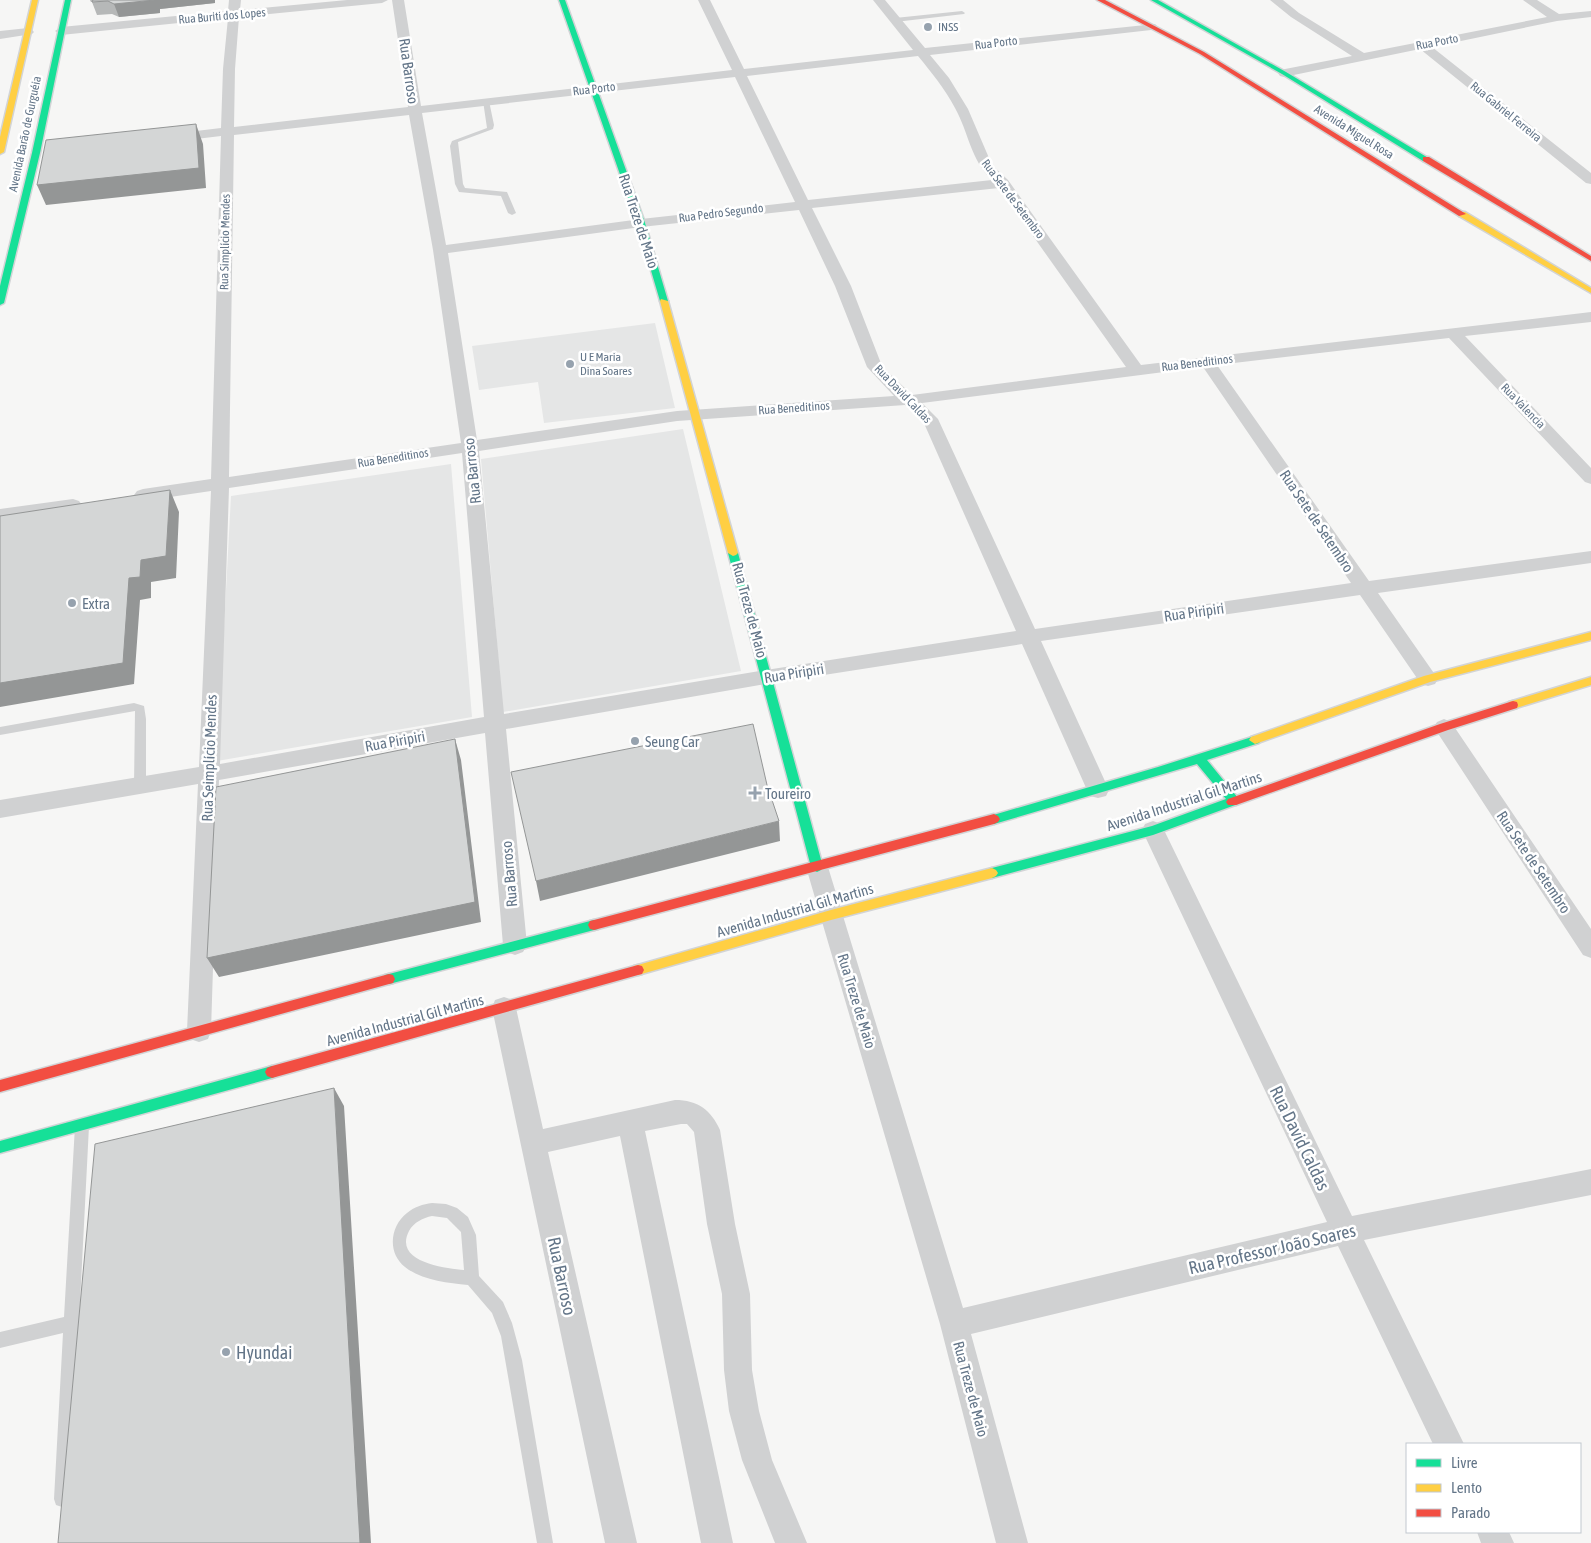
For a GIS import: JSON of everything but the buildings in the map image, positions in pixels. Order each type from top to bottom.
[{"type":"main road","name":"Avenida Barão de Gurguéia","points":[[0,152],[36,0]]},
{"type":"main road","name":"Avenida Barão de Gurguéia","points":[[0,303],[41,153],[61,31],[68,0]]},
{"type":"main road","name":"Rua Treze de Maio","points":[[562,0],[641,223],[696,414],[818,867]]},
{"type":"main road","name":"Avenida Miguel Rosa","points":[[1100,0],[1202,52],[1431,195],[1591,291]]},
{"type":"main road","name":"Avenida Miguel Rosa","points":[[1154,0],[1284,73],[1591,259]]},
{"type":"main road","points":[[0,1086],[515,945],[818,867],[1098,790],[1200,759],[1428,679],[1591,636]]},
{"type":"main road","name":"Avenida Industrial Gil Martins","points":[[0,1147],[504,1008],[831,915],[1153,830],[1444,727],[1591,681]]},
{"type":"main road","points":[[1200,759],[1234,801]]},
{"type":"street","name":"Rua Simplício Mendes","points":[[220,484],[227,132],[230,41],[234,0]]},
{"type":"street","name":"Rua Buriti dos Lopes","points":[[61,31],[382,0]]},
{"type":"street","name":"Rua Barroso","points":[[398,0],[414,110],[440,250],[470,447],[515,945]]},
{"type":"street","name":"Rua David Caldas","points":[[704,0],[843,286],[875,367],[889,383],[930,419],[1098,790]]},
{"type":"street","name":"Rua Sete de Setembro","points":[[879,0],[945,81],[962,109],[986,167],[1003,183],[1136,370]]},
{"type":"street","points":[[1276,0],[1295,15],[1362,57]]},
{"type":"street","points":[[1529,0],[1557,18]]},
{"type":"street","name":"Rua Porto","points":[[1284,73],[1557,18],[1591,14]]},
{"type":"street","name":"Rua Porto","points":[[160,139],[594,88],[1152,26]]},
{"type":"street","points":[[0,35],[28,32]]},
{"type":"street","name":"Rua Gabriel Ferreira","points":[[1422,44],[1591,180]]},
{"type":"street","name":"Rua Pedro Segundo","points":[[440,250],[641,223],[1003,183]]},
{"type":"street","name":"Rua Beneditinos","points":[[124,498],[696,414],[910,400],[1136,370],[1591,317]]},
{"type":"street","name":"Rua Valencia","points":[[1454,334],[1591,478]]},
{"type":"street","name":"Rua Sete de Setembro","points":[[1207,362],[1428,679]]},
{"type":"street","name":"Rua Seimplício Mendes","points":[[199,1031],[220,484]]},
{"type":"street","points":[[0,515],[86,503]]},
{"type":"street","name":"Rua Piripiri","points":[[0,809],[208,775],[495,722],[768,677],[1363,587],[1591,557]]},
{"type":"street","name":"Rua Sete de Setembro","points":[[1444,727],[1591,948]]},
{"type":"street","name":"Rua David Caldas","points":[[1153,830],[1449,1443]]},
{"type":"street","name":"Rua Treze de Maio","points":[[818,867],[954,1324],[1012,1543]]},
{"type":"street","name":"Rua Barroso","points":[[504,1008],[621,1543]]},
{"type":"street","points":[[533,1144],[630,1122],[686,1112],[697,1116],[707,1130],[721,1224],[736,1294],[738,1370],[744,1411],[757,1460],[791,1543]]},
{"type":"street","points":[[630,1122],[717,1543]]},
{"type":"street","name":"Rua Professor João Soares","points":[[954,1324],[1345,1231],[1591,1182]]},
{"type":"lane","points":[[895,20],[962,13]]},
{"type":"lane","points":[[486,101],[491,125],[490,129],[455,141],[459,184],[462,190],[504,194],[512,212]]},
{"type":"lane","points":[[0,731],[134,707],[140,710],[141,719],[140,786]]},
{"type":"lane","points":[[62,1511],[82,1124]]},
{"type":"lane","points":[[472,1278],[438,1273],[411,1264],[401,1252],[398,1241],[404,1224],[426,1210],[444,1210],[454,1213],[462,1220],[469,1234],[472,1278],[500,1311],[511,1344],[545,1543]]},
{"type":"lane","points":[[0,1340],[72,1323]]},
{"type":"shaded area","name":"U E Maria Dina Soares","points":[[655,323],[675,408],[544,423],[538,382],[479,390],[472,346]]},
{"type":"shaded area","points":[[683,429],[741,671],[503,712],[481,459]]},
{"type":"shaded area","points":[[451,464],[472,717],[217,761],[231,496]]},
{"type":"traffic: fast","points":[[0,303],[36,153],[68,0]]},
{"type":"traffic: fast","points":[[562,0],[641,223],[664,301]]},
{"type":"traffic: fast","points":[[1154,0],[1284,73],[1426,159]]},
{"type":"traffic: fast","points":[[733,553],[817,867]]},
{"type":"traffic: fast","points":[[994,819],[1158,772],[1255,740]]},
{"type":"traffic: fast","points":[[1200,759],[1234,801]]},
{"type":"traffic: fast","points":[[992,873],[1153,830],[1232,802]]},
{"type":"traffic: fast","points":[[389,979],[594,925]]},
{"type":"traffic: fast","points":[[0,1147],[272,1072]]},
{"type":"traffic: slow","points":[[0,152],[35,0]]},
{"type":"traffic: slow","points":[[1462,214],[1591,291]]},
{"type":"traffic: slow","points":[[664,301],[733,553]]},
{"type":"traffic: slow","points":[[1255,740],[1428,679],[1591,636]]},
{"type":"traffic: slow","points":[[1513,705],[1591,681]]},
{"type":"traffic: slow","points":[[638,970],[831,915],[992,873]]},
{"type":"traffic: jam","points":[[1100,0],[1202,53],[1462,214]]},
{"type":"traffic: jam","points":[[1426,159],[1591,259]]},
{"type":"traffic: jam","points":[[1232,802],[1444,727],[1513,705]]},
{"type":"traffic: jam","points":[[594,925],[994,819]]},
{"type":"traffic: jam","points":[[272,1072],[638,970]]},
{"type":"traffic: jam","points":[[0,1086],[389,979]]},
{"type":"place","name":"INSS","points":[[928,27]]},
{"type":"place","name":"U E Maria Dina Soares","points":[[570,364]]},
{"type":"place","name":"Extra","points":[[72,603]]},
{"type":"place","name":"Seung Car","points":[[635,741]]},
{"type":"place","name":"Toureiro","points":[[755,793]]},
{"type":"place","name":"Hyundai","points":[[226,1352]]}]
